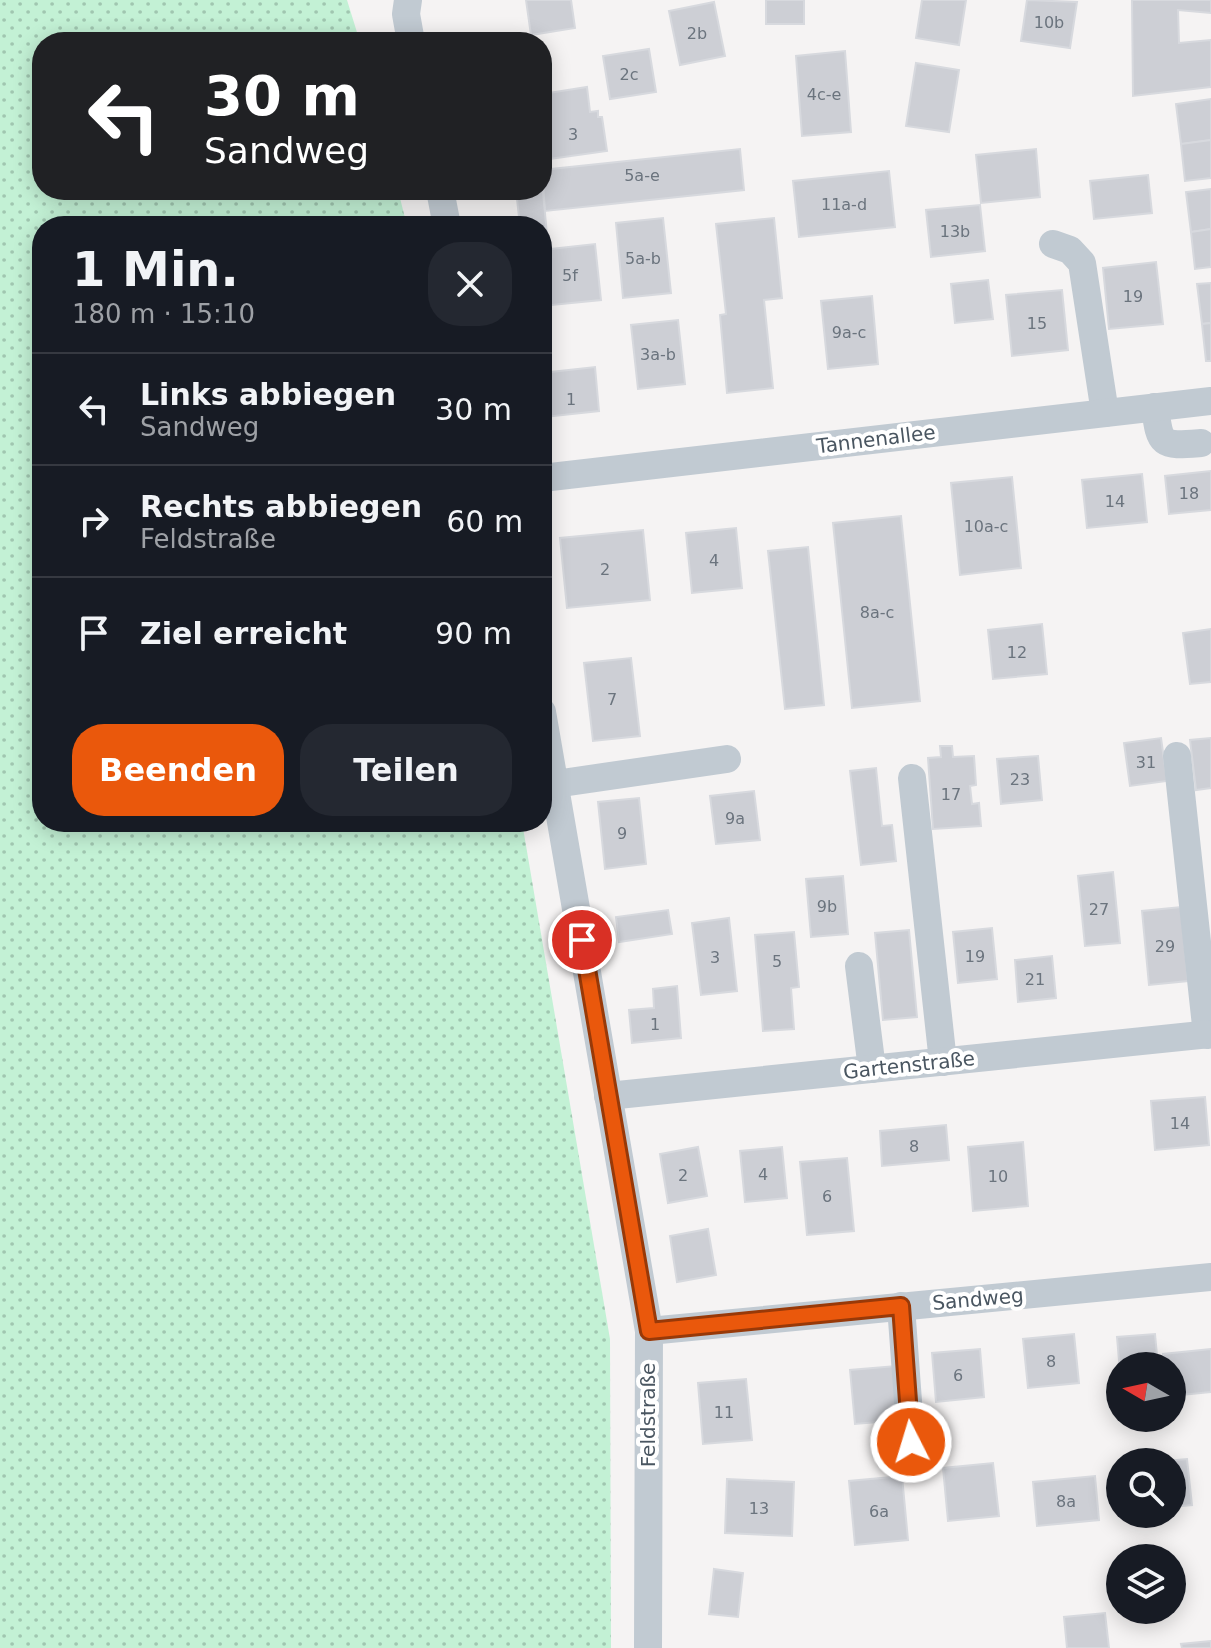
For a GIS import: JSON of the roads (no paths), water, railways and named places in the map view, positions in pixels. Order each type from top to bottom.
[{"type":"street","points":[[404,5],[409,32]]},
{"type":"street","points":[[1053,244],[1070,250],[1082,263],[1105,413]]},
{"type":"street","name":"Tannenallee","points":[[552,477],[1211,401]]},
{"type":"street","points":[[1155,407],[1158,434],[1163,441],[1172,445],[1201,443]]},
{"type":"street","points":[[1177,756],[1209,1034]]},
{"type":"street","points":[[555,784],[727,759]]},
{"type":"street","name":"Feldstraße","points":[[552,767],[649,1331],[648,1648]]},
{"type":"street","points":[[912,778],[943,1062]]},
{"type":"street","points":[[859,966],[872,1069]]},
{"type":"street","name":"Gartenstraße","points":[[608,1096],[1209,1034]]},
{"type":"street","name":"Sandweg","points":[[649,1331],[1211,1277]]},
{"type":"street","points":[[901,1306],[911,1442]]}]
